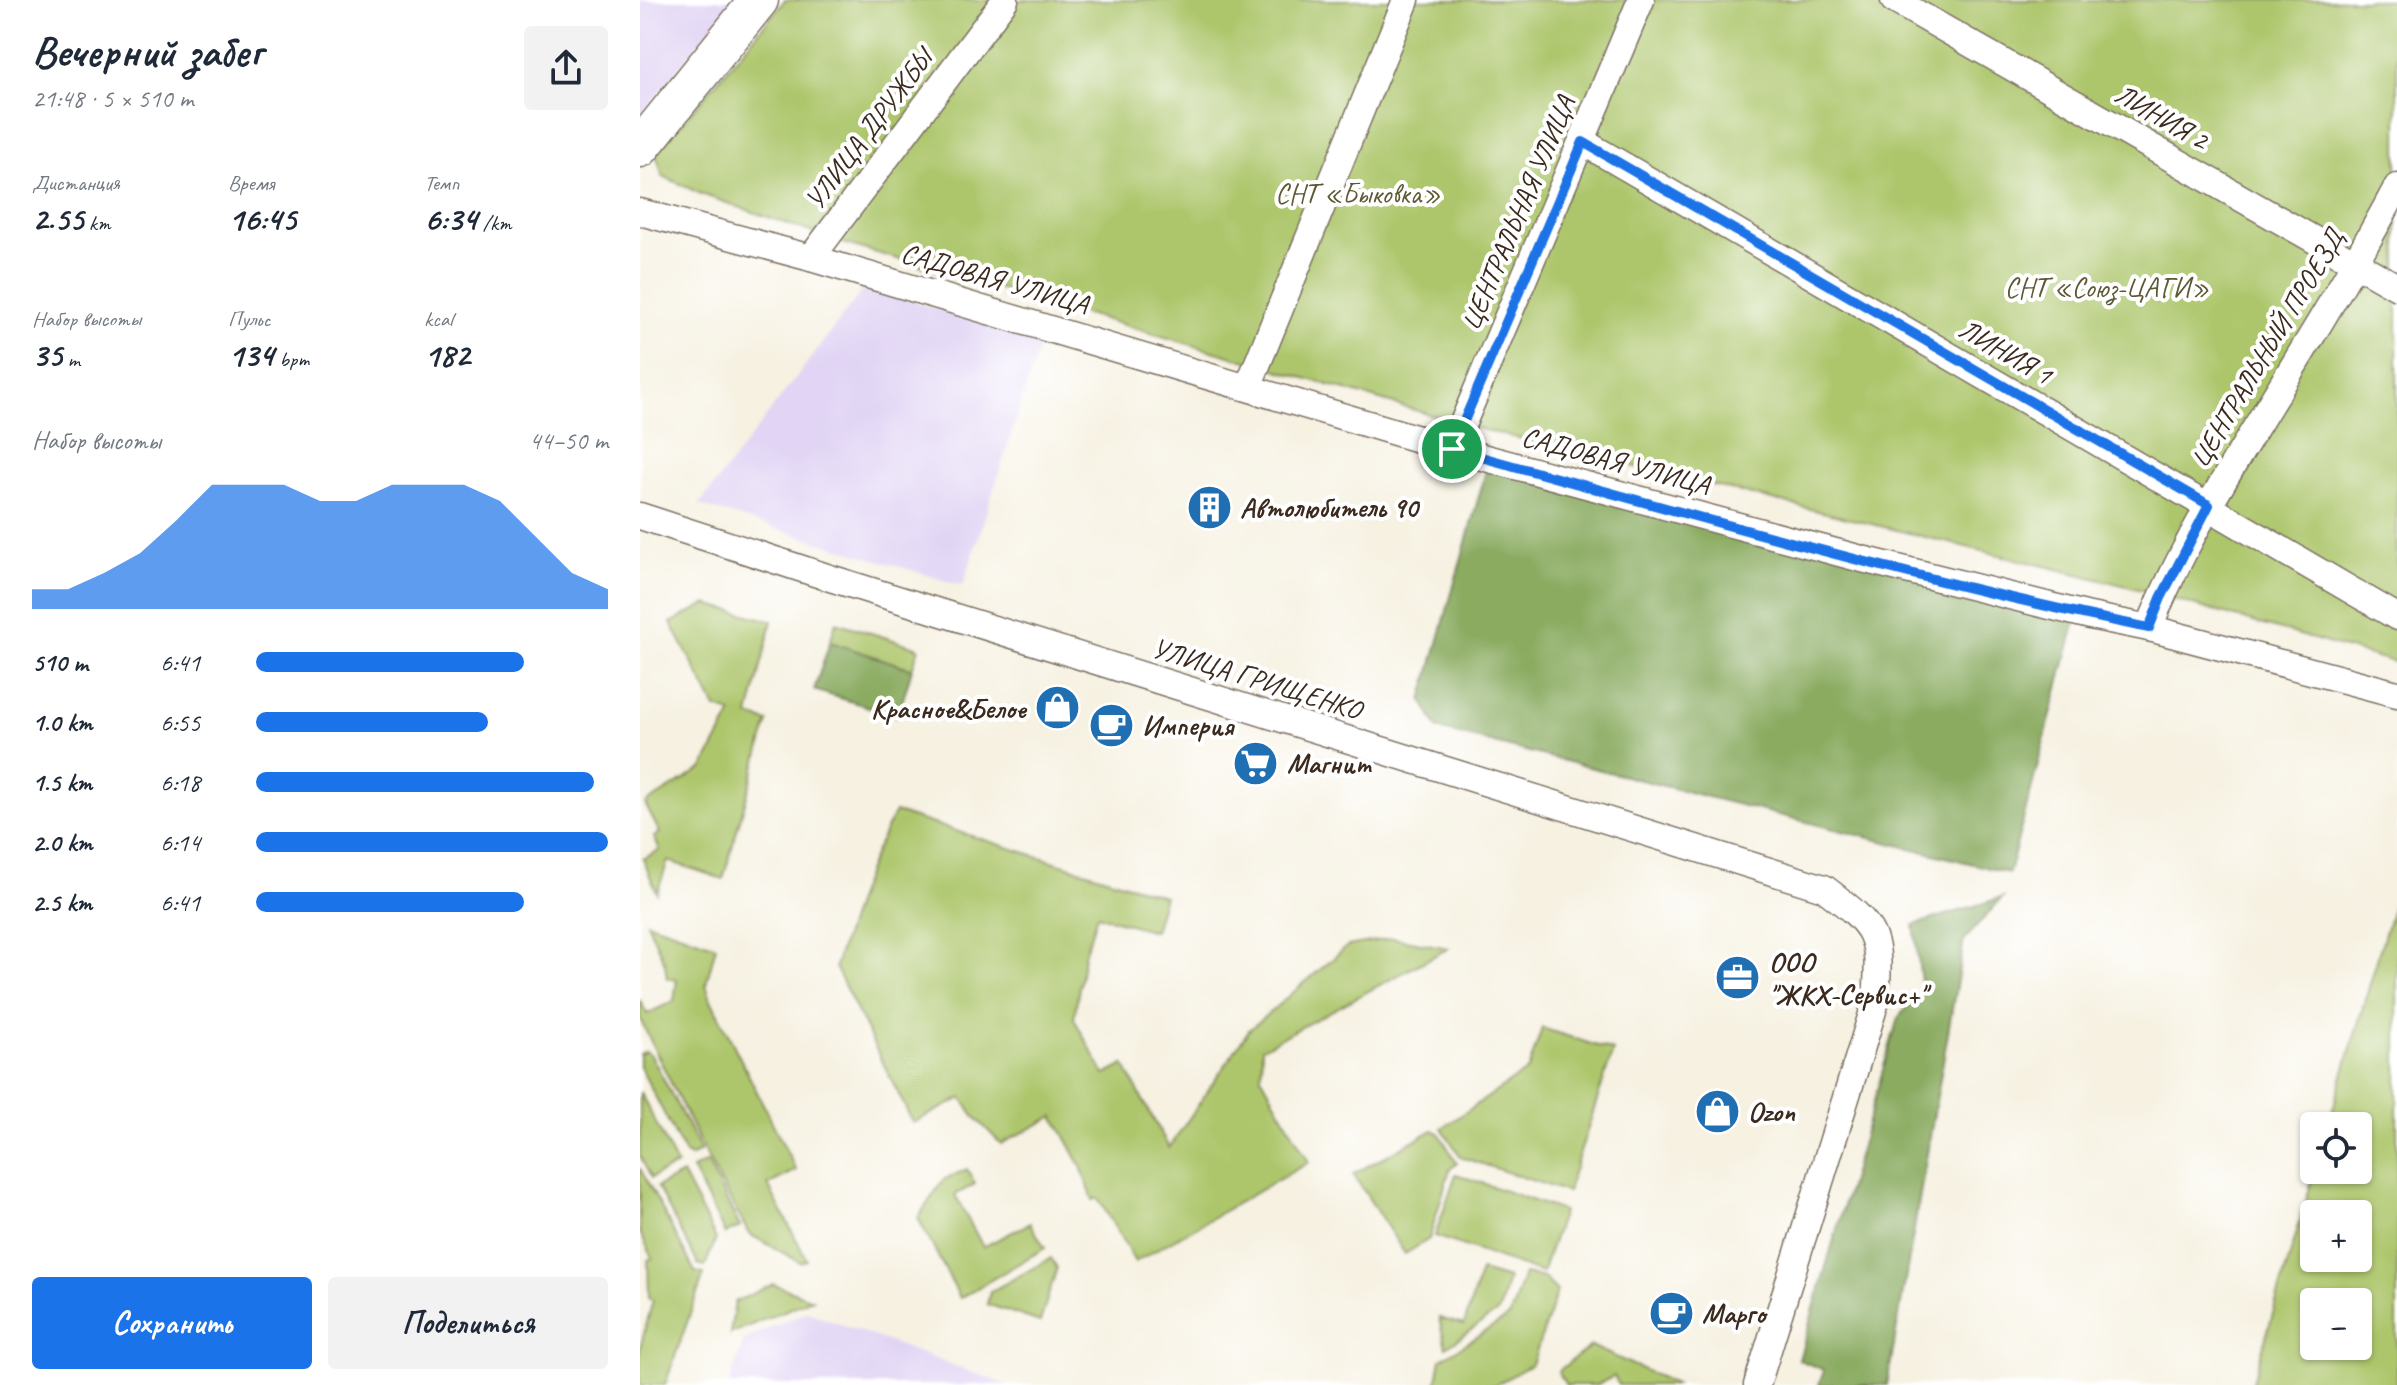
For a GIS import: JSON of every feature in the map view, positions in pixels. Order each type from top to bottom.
[{"type":"main road","points":[[640,148],[759,0]]},
{"type":"street","name":"УЛИЦА ДРУЖБЫ","points":[[811,258],[1005,0]]},
{"type":"street","points":[[1248,387],[1406,0]]},
{"type":"street","name":"ЦЕНТРАЛЬНАЯ УЛИЦА","points":[[1452,449],[1641,0]]},
{"type":"street","name":"ЛИНИЯ 2","points":[[1894,0],[2397,287]]},
{"type":"street","name":"ЛИНИЯ 1","points":[[1583,142],[2397,617]]},
{"type":"street","name":"ЦЕНТРАЛЬНЫЙ ПРОЕЗД","points":[[2149,628],[2209,505],[2356,264],[2397,187]]},
{"type":"street","name":"САДОВАЯ УЛИЦА","points":[[640,212],[811,258],[1452,449],[1858,558],[2149,628],[2397,694]]},
{"type":"street","name":"УЛИЦА ГРИЩЕНКО","points":[[640,516],[845,583],[1824,888],[1851,909],[1874,935],[1879,962],[1876,1001],[1757,1385]]},
{"type":"shaded area","points":[[640,0],[733,0],[640,116]]},
{"type":"shaded area","points":[[864,288],[1042,337],[963,586],[699,505]]},
{"type":"shaded area","points":[[806,1312],[1007,1385],[729,1385],[744,1340]]},
{"type":"green space","name":"СНТ «Союз-ЦАГИ»","points":[[785,0],[2397,0],[2397,663],[2127,586],[1476,428],[843,243],[701,194],[663,176],[656,154]]},
{"type":"green space","points":[[1489,460],[2078,613],[2009,873],[1438,729],[1422,700]]},
{"type":"green space","points":[[706,604],[772,621],[749,716],[768,722],[723,879],[668,861],[657,893],[643,859],[660,850],[654,837],[660,833],[645,804],[703,768],[732,713],[716,708],[671,623]]},
{"type":"green space","points":[[836,622],[919,648],[912,669],[830,642]]},
{"type":"green space","points":[[830,642],[912,669],[898,716],[814,690]]},
{"type":"green space","points":[[895,812],[1164,896],[1154,931],[1097,915],[1084,955],[1074,1019],[1105,1075],[1124,1065],[1169,1148],[1249,1030],[1348,946],[1393,938],[1449,948],[1262,1048],[1261,1076],[1309,1162],[1135,1262],[1098,1198],[1093,1200],[1081,1166],[1054,1116],[1001,1144],[974,1116],[962,1098],[913,1123],[835,967],[868,869]]},
{"type":"green space","points":[[2397,892],[2397,1385],[2252,1385],[2300,1221],[2300,1272],[2372,1272],[2372,1200],[2306,1200],[2311,1184],[2372,1184],[2372,1112],[2332,1112]]},
{"type":"green space","points":[[2003,897],[1964,940],[1887,1385],[1819,1385],[1824,1370],[1799,1360],[1898,1018],[1922,990],[1914,925]]},
{"type":"green space","points":[[647,922],[716,946],[706,984],[711,1000],[796,1170],[768,1185],[807,1260],[800,1262],[749,1234],[706,1155],[640,1019],[640,1000],[647,1014],[674,1001],[677,980],[667,978],[665,964]]},
{"type":"green space","points":[[1542,1028],[1613,1051],[1567,1192],[1461,1157],[1442,1128],[1528,1070]]},
{"type":"green space","points":[[646,1051],[651,1055],[701,1151],[690,1157],[685,1154],[640,1067],[640,1054]]},
{"type":"green space","points":[[640,1092],[677,1165],[651,1178],[640,1156]]},
{"type":"green space","points":[[1433,1130],[1439,1133],[1457,1163],[1450,1169],[1429,1239],[1405,1254],[1353,1174]]},
{"type":"green space","points":[[707,1162],[740,1227],[725,1234],[692,1169]]},
{"type":"green space","points":[[640,1168],[695,1272],[704,1274],[665,1385],[640,1385],[640,1348],[653,1300],[649,1298],[648,1260],[653,1258],[640,1233]]},
{"type":"green space","points":[[967,1169],[975,1184],[955,1195],[983,1247],[1030,1223],[1045,1248],[960,1298],[918,1218],[943,1180]]},
{"type":"green space","points":[[682,1174],[716,1239],[705,1266],[698,1264],[657,1187]]},
{"type":"green space","points":[[1456,1174],[1563,1211],[1542,1273],[1435,1236]]},
{"type":"green space","points":[[1051,1258],[1057,1268],[1040,1322],[987,1304],[990,1292]]},
{"type":"green space","points":[[1481,1271],[1508,1279],[1499,1311],[1446,1347],[1439,1318],[1464,1325]]},
{"type":"green space","points":[[1524,1274],[1544,1278],[1557,1291],[1532,1364],[1495,1385],[1436,1385],[1441,1359],[1510,1316]]},
{"type":"green space","points":[[773,1284],[812,1299],[730,1334],[735,1302]]},
{"type":"green space","points":[[1591,1346],[1677,1385],[1619,1385],[1614,1376],[1597,1385],[1566,1385],[1558,1371]]},
{"type":"place","name":"Автолюбитель 90","points":[[1209,507]]},
{"type":"place","name":"Красное&Белое","points":[[1057,708]]},
{"type":"place","name":"Империя","points":[[1111,725]]},
{"type":"place","name":"Магнит","points":[[1256,763]]},
{"type":"place","name":"ООО \"ЖКХ-Сервис+\"","points":[[1738,978]]},
{"type":"place","name":"Ozon","points":[[1717,1111]]},
{"type":"place","name":"Марго","points":[[1671,1313]]},
{"type":"route","points":[[1583,142],[2209,505],[2149,628],[1858,558],[1452,449],[1583,142]]},
{"type":"park label","name":"СНТ «Быковка»","points":[[1358,193]]}]
